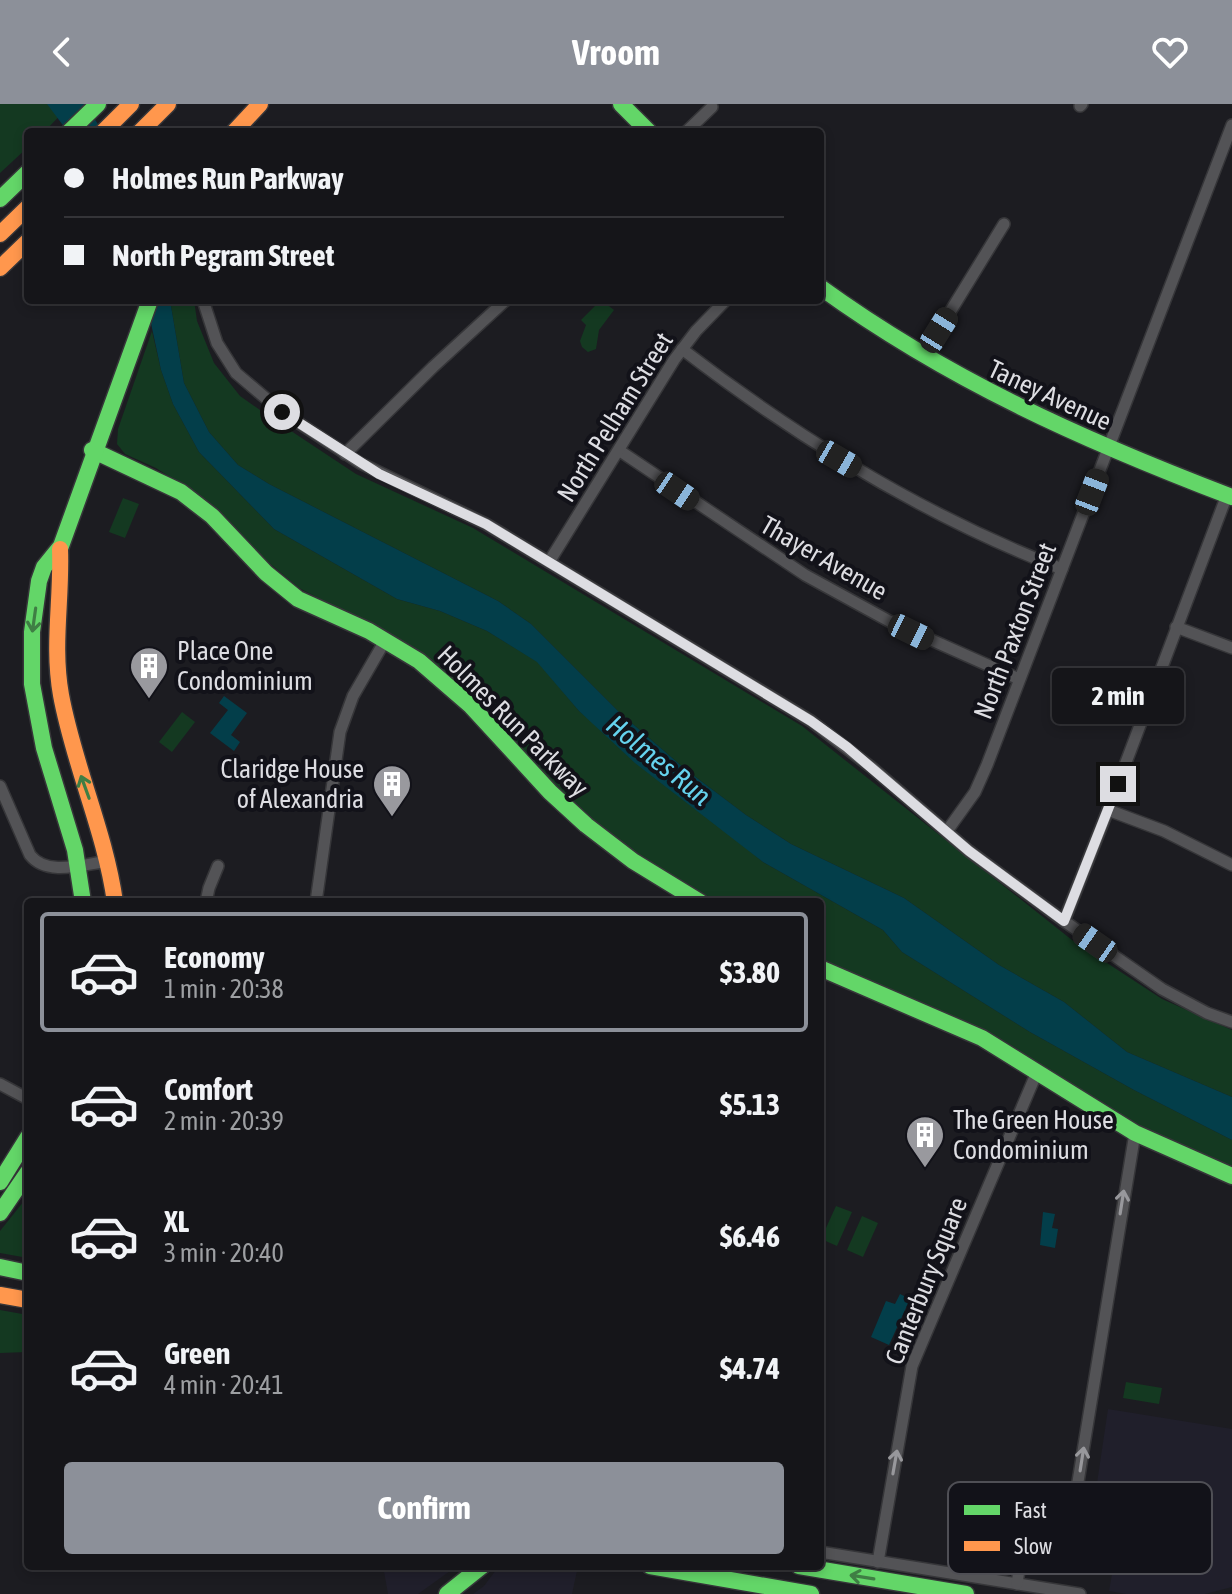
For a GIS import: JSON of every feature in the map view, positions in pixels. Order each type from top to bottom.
[{"type":"main road","points":[[73,128],[98,104]]},
{"type":"main road","points":[[107,128],[131,104]]},
{"type":"main road","points":[[144,128],[168,104]]},
{"type":"main road","points":[[238,128],[260,104]]},
{"type":"main road","points":[[621,104],[645,128]]},
{"type":"main road","points":[[0,199],[24,176]]},
{"type":"main road","points":[[0,234],[24,211]]},
{"type":"main road","points":[[0,268],[24,245]]},
{"type":"main road","name":"Taney Avenue","points":[[824,290],[923,356],[988,394],[1107,448],[1230,491]]},
{"type":"main road","points":[[83,898],[79,865],[37,722],[31,678],[32,634],[43,570],[60,549],[92,450],[148,304]]},
{"type":"main road","name":"Holmes Run Parkway","points":[[92,450],[181,492],[212,516],[266,573],[298,599],[386,639],[419,661],[456,692],[550,792],[586,825],[633,861],[693,898]]},
{"type":"main road","points":[[60,549],[62,573],[56,652],[61,695],[70,740],[109,861],[114,898]]},
{"type":"main road","points":[[824,970],[954,1025],[1004,1050],[1135,1133],[1232,1176]]},
{"type":"main road","points":[[0,1161],[24,1140]]},
{"type":"main road","points":[[0,1182],[24,1143]]},
{"type":"main road","points":[[0,1214],[24,1178]]},
{"type":"main road","points":[[0,1214],[24,1187]]},
{"type":"main road","points":[[0,1266],[24,1269]]},
{"type":"main road","points":[[0,1295],[24,1299]]},
{"type":"main road","points":[[447,1594],[477,1570]]},
{"type":"main road","points":[[691,1570],[811,1594]]},
{"type":"main road","points":[[823,1570],[966,1594]]},
{"type":"street","points":[[690,128],[712,107]]},
{"type":"street","name":"North Paxton Street","points":[[947,831],[975,792],[1232,125]]},
{"type":"street","points":[[923,356],[1004,224]]},
{"type":"street","points":[[204,304],[217,343],[236,373],[264,399],[345,454],[379,474],[467,514],[811,721],[1064,921],[1162,989],[1207,1013],[1232,1022]]},
{"type":"street","points":[[345,454],[502,304]]},
{"type":"street","name":"North Pelham Street","points":[[549,562],[682,349],[722,304]]},
{"type":"street","points":[[682,349],[816,445],[879,483],[950,521],[1062,569]]},
{"type":"street","name":"Thayer Avenue","points":[[620,451],[766,550],[827,587],[933,642],[1019,679]]},
{"type":"street","points":[[1064,921],[1230,491]]},
{"type":"street","points":[[1176,627],[1232,648]]},
{"type":"street","points":[[317,898],[340,732],[353,696],[386,639]]},
{"type":"street","points":[[0,786],[36,863],[45,867],[109,861]]},
{"type":"street","points":[[1108,810],[1164,831],[1232,865]]},
{"type":"street","points":[[207,898],[218,866]]},
{"type":"street","name":"Canterbury Square","points":[[878,1562],[912,1366],[1037,1072]]},
{"type":"street","points":[[0,1084],[24,1097]]},
{"type":"street","points":[[1078,1482],[1135,1133]]},
{"type":"street","points":[[824,1553],[948,1573]]},
{"type":"street","points":[[954,1574],[1080,1594]]},
{"type":"street","points":[[1017,1584],[1018,1574]]},
{"type":"shaded area","points":[[1108,1409],[1232,1429],[1232,1587],[1205,1594],[1126,1594],[1109,1591],[1112,1574],[1212,1574],[1212,1482],[1097,1482]]},
{"type":"shaded area","points":[[384,1570],[451,1570],[418,1594],[388,1594]]},
{"type":"shaded area","points":[[496,1570],[577,1570],[572,1594],[473,1594],[484,1586]]},
{"type":"green space","points":[[0,104],[71,104],[48,128],[24,128],[24,151],[0,173]]},
{"type":"green space","points":[[171,304],[195,304],[197,321],[214,363],[240,396],[270,417],[356,474],[473,528],[802,726],[1072,940],[1162,999],[1232,1030],[1232,1097],[1127,1052],[1064,1002],[999,965],[904,898],[791,844],[746,815],[685,769],[620,713],[531,624],[498,601],[269,484],[238,465],[209,432],[184,383]]},
{"type":"green space","points":[[597,304],[606,304],[614,310],[599,330],[596,349],[588,352],[580,341],[586,325],[581,320]]},
{"type":"green space","points":[[152,331],[173,404],[199,452],[274,529],[397,599],[440,611],[487,631],[538,662],[579,711],[763,862],[883,930],[902,952],[1030,1032],[1232,1140],[1232,1168],[1106,1109],[988,1032],[824,961],[824,898],[709,898],[621,844],[568,802],[456,681],[412,646],[299,588],[268,562],[213,505],[156,468],[125,454],[117,444],[118,429]]},
{"type":"green space","points":[[123,498],[139,504],[125,538],[109,532]]},
{"type":"green space","points":[[182,712],[195,722],[172,752],[159,742]]},
{"type":"green space","points":[[24,1201],[24,1257],[0,1253],[0,1231]]},
{"type":"green space","points":[[836,1206],[852,1212],[837,1246],[824,1240],[824,1232]]},
{"type":"green space","points":[[862,1216],[878,1223],[863,1257],[847,1250]]},
{"type":"green space","points":[[0,1310],[24,1314],[24,1352],[0,1353]]},
{"type":"green space","points":[[1126,1382],[1162,1388],[1159,1404],[1123,1398]]},
{"type":"water","points":[[47,104],[85,104],[100,128],[65,128]]},
{"type":"water","name":"Holmes Run","points":[[147,304],[171,304],[184,383],[209,432],[238,465],[269,484],[498,601],[531,624],[620,713],[685,769],[746,815],[791,844],[904,898],[999,965],[1064,1002],[1127,1052],[1232,1097],[1232,1140],[1030,1032],[902,952],[883,930],[763,862],[635,763],[579,711],[537,662],[487,631],[440,611],[397,599],[274,529],[199,452],[173,404],[161,370]]},
{"type":"water","points":[[224,696],[247,713],[231,735],[240,742],[234,751],[210,733],[228,710],[219,703]]},
{"type":"water","points":[[1043,1212],[1055,1214],[1052,1228],[1058,1229],[1055,1248],[1040,1245]]},
{"type":"water","points":[[900,1294],[910,1299],[889,1345],[871,1337],[886,1301],[895,1304]]},
{"type":"traffic: fast","points":[[73,128],[98,104]]},
{"type":"traffic: fast","points":[[621,104],[645,128]]},
{"type":"traffic: fast","points":[[0,199],[24,176]]},
{"type":"traffic: fast","points":[[824,290],[918,351],[1019,406],[1232,497]]},
{"type":"traffic: fast","points":[[82,898],[75,850],[44,748],[32,684],[32,632],[39,581],[44,567],[61,546],[149,304]]},
{"type":"traffic: fast","points":[[92,450],[181,492],[212,516],[266,573],[298,599],[369,631],[419,661],[471,706],[550,792],[586,825],[633,861],[693,898]]},
{"type":"traffic: fast","points":[[824,970],[982,1038],[1135,1133],[1232,1176]]},
{"type":"traffic: fast","points":[[0,1182],[24,1143]]},
{"type":"traffic: fast","points":[[0,1213],[24,1178]]},
{"type":"traffic: fast","points":[[0,1267],[24,1272]]},
{"type":"traffic: fast","points":[[447,1594],[477,1570]]},
{"type":"traffic: fast","points":[[673,1570],[811,1594]]},
{"type":"traffic: fast","points":[[823,1570],[966,1594]]},
{"type":"traffic: slow","points":[[107,128],[131,104]]},
{"type":"traffic: slow","points":[[144,128],[168,104]]},
{"type":"traffic: slow","points":[[238,128],[260,104]]},
{"type":"traffic: slow","points":[[0,234],[24,211]]},
{"type":"traffic: slow","points":[[0,268],[24,245]]},
{"type":"traffic: slow","points":[[60,549],[58,676],[114,898]]},
{"type":"traffic: slow","points":[[0,1295],[24,1299]]},
{"type":"place","name":"Place One Condominium","points":[[149,700]]},
{"type":"place","name":"Claridge House of Alexandria","points":[[392,818]]},
{"type":"place","name":"The Green House Condominium","points":[[925,1169]]},
{"type":"route","points":[[282,412],[379,474],[486,524],[811,721],[847,747],[969,851],[1064,921],[1118,784]]}]
